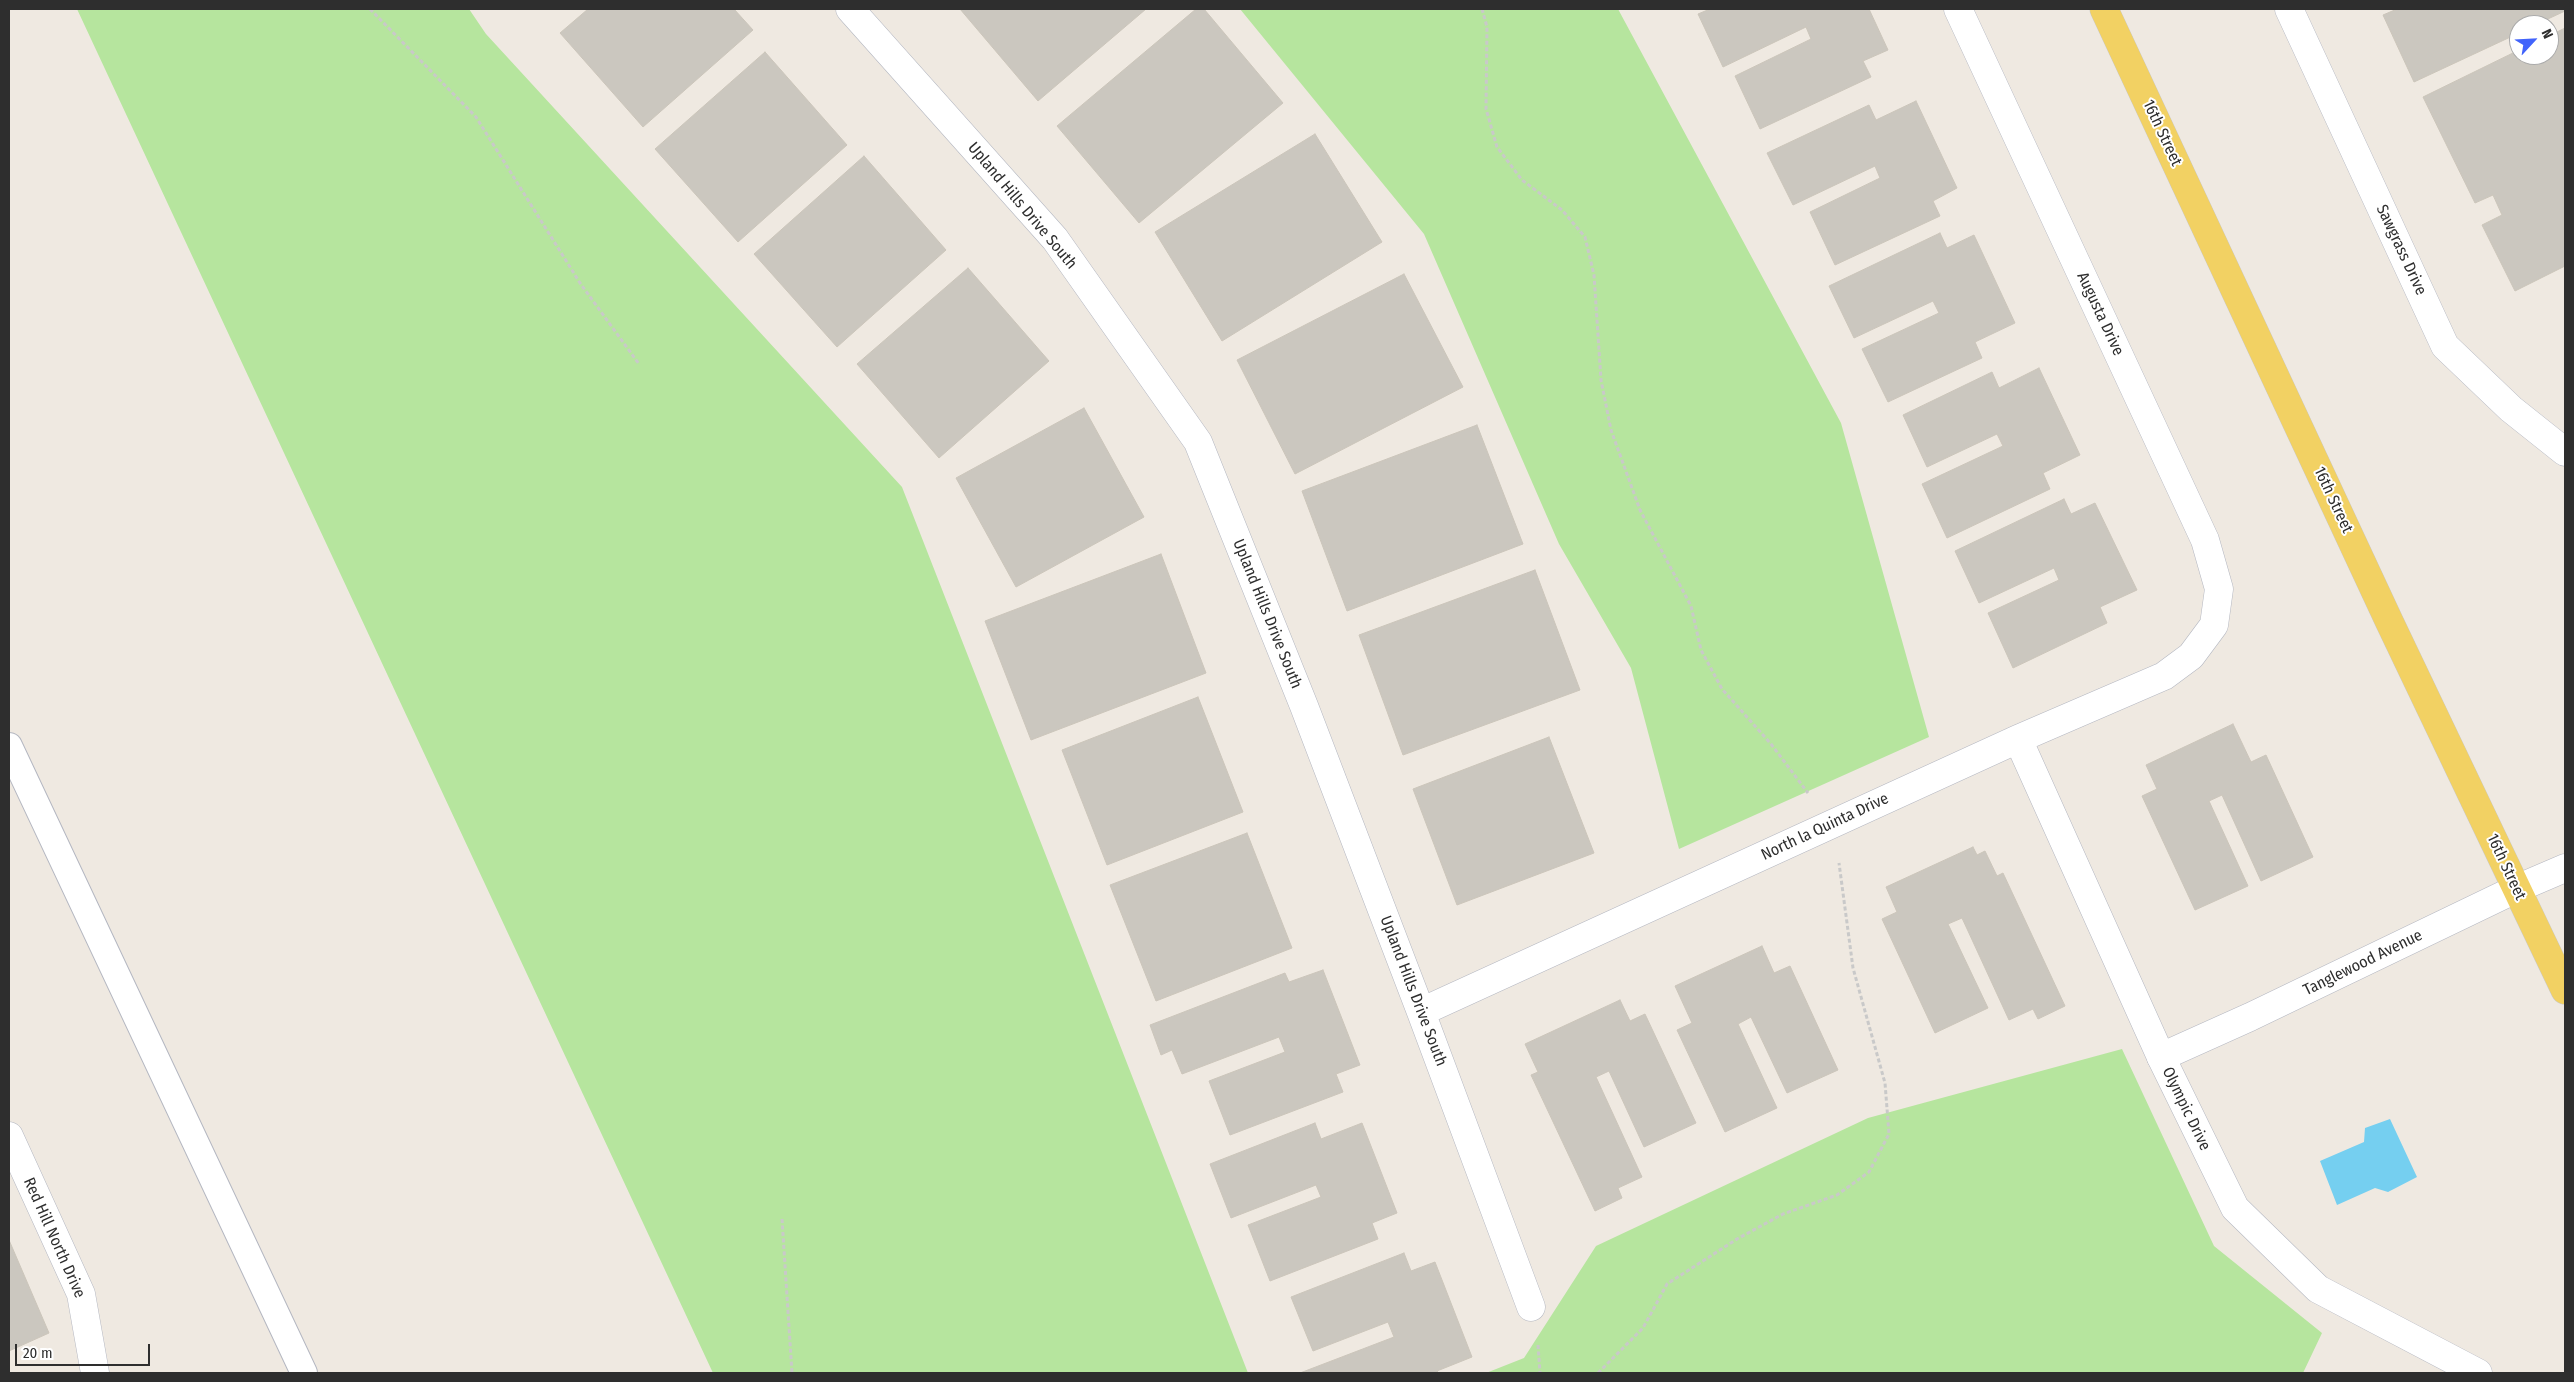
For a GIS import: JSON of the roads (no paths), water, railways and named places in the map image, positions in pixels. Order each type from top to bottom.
[{"type":"main road","name":"16th Street","points":[[2104,9],[2565,990]]},
{"type":"street","name":"Upland Hills Drive South","points":[[850,9],[1055,239],[1198,442],[1304,706],[1531,1306]]},
{"type":"street","name":"Augusta Drive","points":[[1958,9],[2205,540],[2219,589],[2214,625]]},
{"type":"street","name":"Sawgrass Drive","points":[[2289,9],[2445,346],[2511,409],[2565,452]]},
{"type":"street","name":"North la Quinta Drive","points":[[1421,1012],[2018,739],[2164,676],[2191,656],[2214,625]]},
{"type":"street","name":"Olympic Drive","points":[[2018,739],[2161,1057],[2234,1208],[2318,1289],[2478,1373]]},
{"type":"street","name":"Tanglewood Avenue","points":[[2161,1057],[2258,1013],[2516,889],[2565,868]]},
{"type":"street","name":"Red Hill North Drive","points":[[9,1136],[82,1294],[95,1373]]},
{"type":"lane","points":[[9,746],[304,1373]]},
{"type":"water","points":[[2390,1119],[2417,1177],[2388,1192],[2375,1188],[2337,1205],[2320,1161],[2364,1142],[2365,1128]]}]
